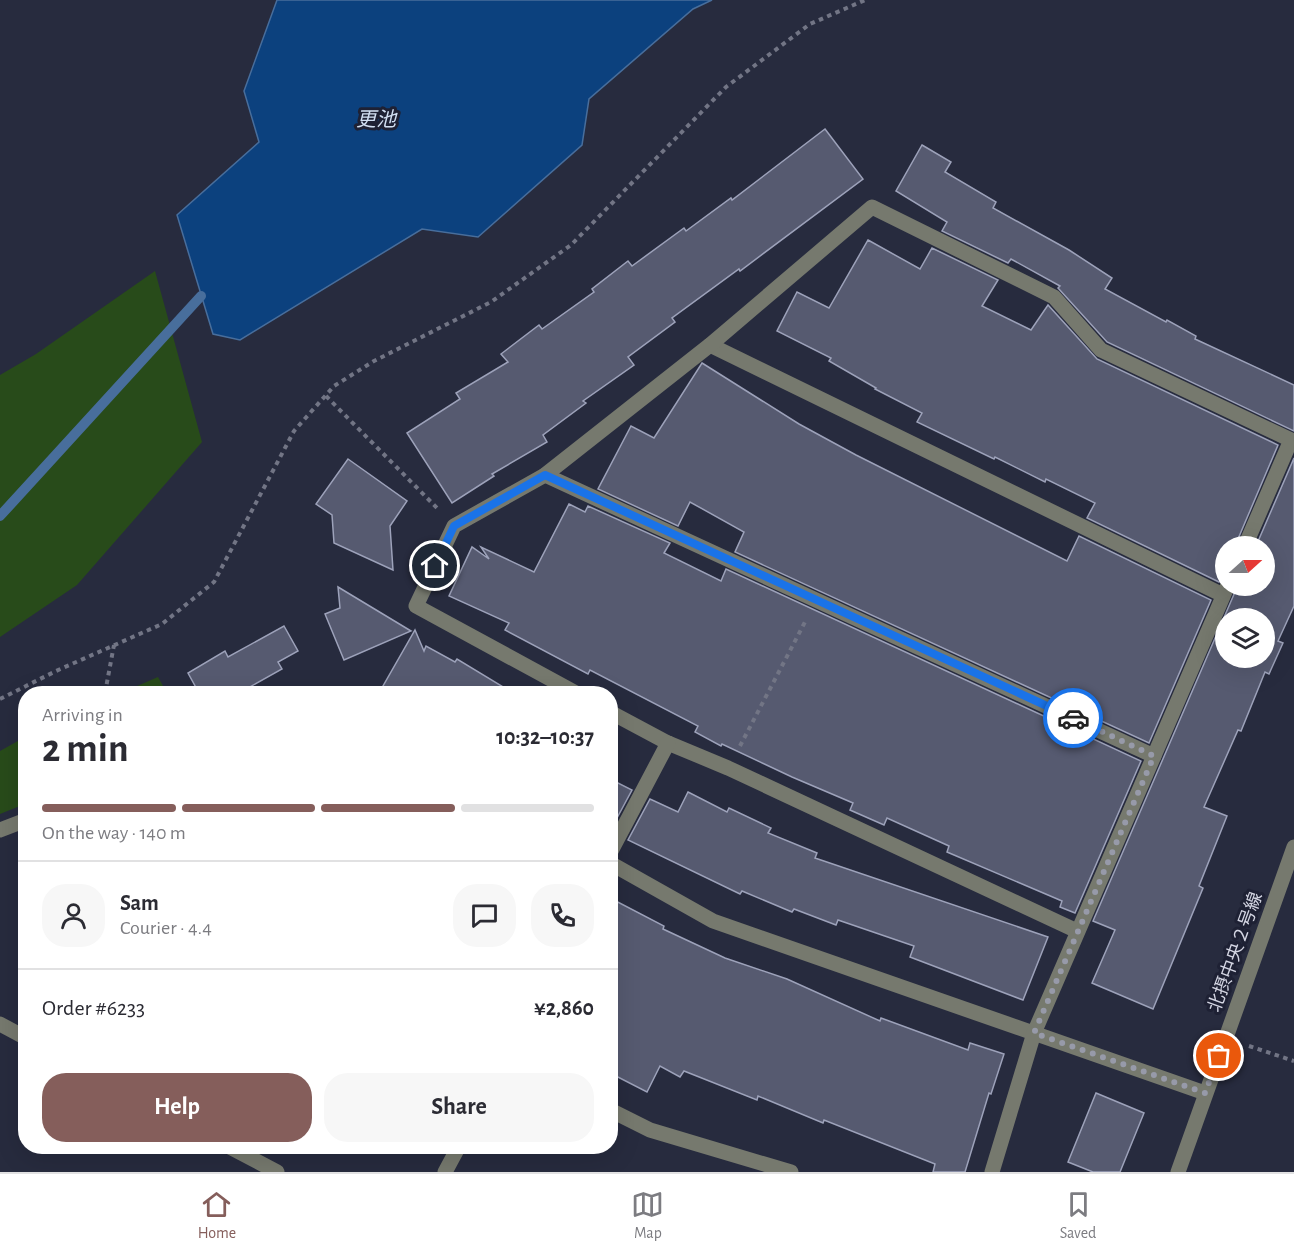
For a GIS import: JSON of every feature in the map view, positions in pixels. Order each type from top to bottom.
[{"type":"street","points":[[563,686],[416,606],[454,526],[545,475],[710,345],[872,207],[1054,297],[1101,350],[1291,440],[1249,536]]},
{"type":"street","points":[[710,345],[1215,585]]},
{"type":"street","points":[[545,475],[1154,756]]},
{"type":"street","points":[[993,1172],[1034,1033],[1223,596]]},
{"type":"street","points":[[618,716],[668,743],[728,768],[1077,931]]},
{"type":"street","points":[[618,838],[668,743]]},
{"type":"street","points":[[0,830],[18,823]]},
{"type":"street","name":"北摂中央２号線","points":[[1178,1172],[1294,847]]},
{"type":"street","points":[[618,868],[713,921],[1205,1093]]},
{"type":"street","points":[[0,1024],[18,1034]]},
{"type":"street","points":[[618,1114],[650,1130],[791,1172]]},
{"type":"street","points":[[243,1154],[277,1172]]},
{"type":"street","points":[[445,1172],[455,1154]]},
{"type":"path","points":[[25,686],[56,670],[162,624],[214,582],[294,431],[334,386],[374,361],[491,302],[571,245],[726,87],[810,24],[866,0]]},
{"type":"path","points":[[325,396],[454,526]]},
{"type":"path","points":[[728,768],[816,600]]},
{"type":"path","points":[[106,686],[114,645]]},
{"type":"path","points":[[0,699],[18,690]]},
{"type":"path","points":[[1225,1038],[1294,1061]]},
{"type":"green space","points":[[155,271],[202,442],[77,585],[0,637],[0,375],[36,354]]},
{"type":"green space","points":[[158,677],[163,686],[137,686]]},
{"type":"green space","points":[[18,741],[18,807],[0,814],[0,751]]},
{"type":"water","name":"更池","points":[[277,0],[712,0],[693,9],[589,99],[582,145],[478,237],[422,229],[240,340],[213,334],[177,215],[259,142],[244,91]]},
{"type":"building","points":[[825,129],[863,179],[740,271],[739,269],[672,318],[675,322],[628,357],[634,365],[583,401],[586,403],[543,435],[547,442],[492,474],[494,476],[452,503],[407,433],[460,399],[456,393],[508,362],[501,354],[539,325],[542,329],[594,292],[592,289],[628,261],[632,266],[684,228],[686,231],[731,198],[732,200]]},
{"type":"building","points":[[922,145],[951,162],[945,172],[996,202],[993,208],[1069,250],[1112,278],[1105,289],[1196,336],[1195,339],[1294,385],[1294,431],[1107,342],[1058,288],[1060,286],[1011,259],[1008,263],[942,231],[947,222],[896,191]]},
{"type":"building","points":[[868,240],[920,269],[932,248],[998,280],[982,306],[1031,330],[1048,305],[1097,359],[1278,445],[1239,536],[1215,536],[1215,580],[1087,518],[1095,503],[917,422],[922,413],[875,389],[829,361],[831,358],[777,331],[797,292],[829,308]]},
{"type":"building","points":[[702,363],[799,424],[856,455],[1067,561],[1079,536],[1211,600],[1149,743],[735,552],[744,532],[690,502],[678,526],[598,489],[631,426],[654,438]]},
{"type":"building","points":[[1294,458],[1294,606],[1278,641],[1283,643],[1275,661],[1275,608],[1228,608],[1233,596],[1275,596],[1275,536],[1260,536]]},
{"type":"building","points":[[348,459],[407,501],[390,526],[393,570],[334,543],[332,515],[316,504]]},
{"type":"building","points":[[569,504],[585,512],[588,506],[670,543],[664,553],[721,581],[726,569],[1141,761],[1075,913],[1060,907],[1062,901],[947,852],[949,846],[887,818],[884,825],[850,810],[853,803],[722,744],[721,746],[695,732],[698,726],[590,670],[588,674],[505,630],[509,623],[449,596],[472,547],[489,559],[481,547],[534,572]]},
{"type":"building","points":[[338,587],[411,631],[344,660],[325,614],[340,608]]},
{"type":"building","points":[[284,626],[298,651],[278,662],[282,669],[252,686],[195,686],[188,673],[225,651],[228,657]]},
{"type":"building","points":[[415,630],[424,651],[426,646],[455,662],[457,659],[501,686],[383,686]]},
{"type":"building","points":[[1215,638],[1215,668],[1272,668],[1269,674],[1265,672],[1241,731],[1238,730],[1204,807],[1227,816],[1199,886],[1203,888],[1153,1009],[1092,983],[1115,930],[1093,921]]},
{"type":"building","points":[[618,783],[632,790],[618,816]]},
{"type":"building","points":[[688,792],[727,812],[729,808],[771,828],[768,833],[817,853],[815,858],[1048,937],[1023,1000],[910,957],[914,946],[838,920],[836,925],[794,909],[792,912],[742,891],[740,894],[628,840],[650,799],[678,812]]},
{"type":"building","points":[[618,902],[664,926],[663,929],[725,958],[787,979],[880,1021],[881,1018],[968,1050],[970,1043],[1004,1054],[991,1094],[989,1093],[965,1172],[933,1172],[935,1164],[824,1120],[823,1123],[758,1096],[757,1100],[684,1071],[680,1077],[660,1066],[647,1092],[618,1077]]},
{"type":"building","points":[[1096,1093],[1144,1113],[1120,1172],[1093,1172],[1068,1162]]},
{"type":"waterway","points":[[0,516],[201,296]]},
{"type":"way so far","points":[[1073,718],[1154,756],[1034,1033],[1205,1093],[1219,1056]]},
{"type":"route","points":[[435,566],[454,526],[545,475],[1073,718]]}]
